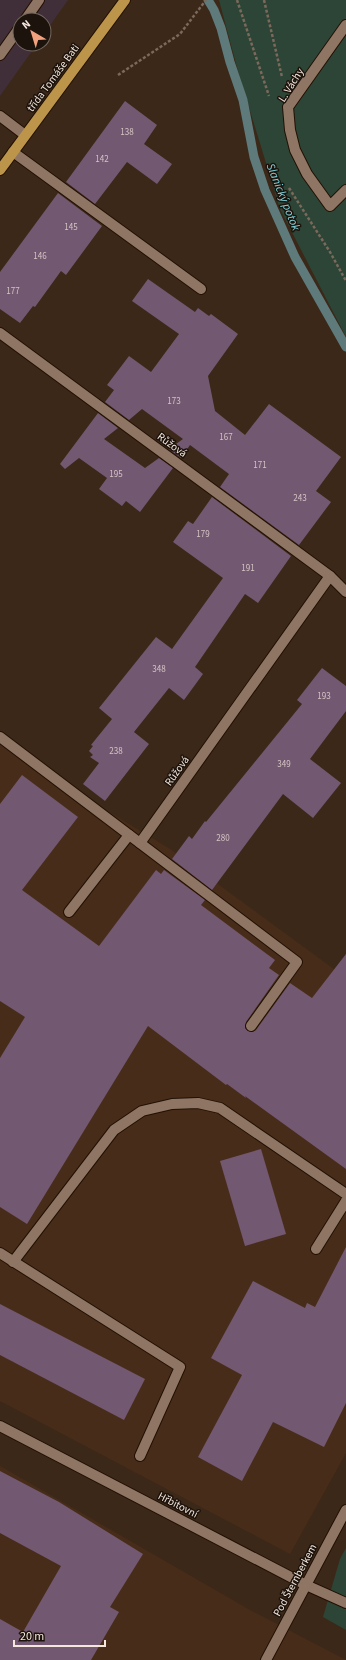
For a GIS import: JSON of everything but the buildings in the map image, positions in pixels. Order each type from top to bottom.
[{"type":"main road","name":"třída Tomáše Bati","points":[[0,170],[124,2]]},
{"type":"street","points":[[31,12],[39,0]]},
{"type":"street","name":"L. Váchy","points":[[346,25],[288,107],[290,130],[295,150],[307,174],[330,206],[346,190]]},
{"type":"street","points":[[0,54],[12,38]]},
{"type":"street","points":[[0,116],[25,135]]},
{"type":"street","points":[[13,152],[201,289]]},
{"type":"street","name":"Růžová","points":[[0,333],[330,576],[346,592]]},
{"type":"street","name":"Růžová","points":[[140,843],[330,576]]},
{"type":"street","points":[[0,737],[297,962],[251,1026]]},
{"type":"street","points":[[69,912],[129,835]]},
{"type":"street","points":[[13,1262],[114,1130],[142,1111],[172,1104],[198,1103],[220,1108],[346,1194]]},
{"type":"street","points":[[316,1249],[346,1201]]},
{"type":"street","points":[[0,1253],[180,1367],[140,1456]]},
{"type":"street","name":"Hřbitovní","points":[[0,1426],[306,1585],[346,1603]]},
{"type":"street","name":"Pod Šternberkem","points":[[266,1660],[346,1510]]},
{"type":"path","points":[[118,75],[180,34],[206,0]]},
{"type":"path","points":[[264,0],[288,107]]},
{"type":"shaded area","points":[[0,0],[68,0],[52,23],[52,12],[12,12],[12,52],[31,52],[0,96]]},
{"type":"shaded area","points":[[0,737],[73,790],[170,849],[346,978],[346,1453],[290,1554],[0,1401]]},
{"type":"shaded area","points":[[0,1466],[250,1610],[346,1660],[0,1660]]},
{"type":"green space","points":[[219,0],[346,0],[346,337],[280,209],[238,71]]},
{"type":"green space","points":[[346,1548],[346,1630],[323,1617],[340,1559]]},
{"type":"waterway","name":"Slanický potok","points":[[208,0],[214,10],[221,28],[230,62],[243,100],[254,157],[265,190],[295,257],[346,347]]}]
